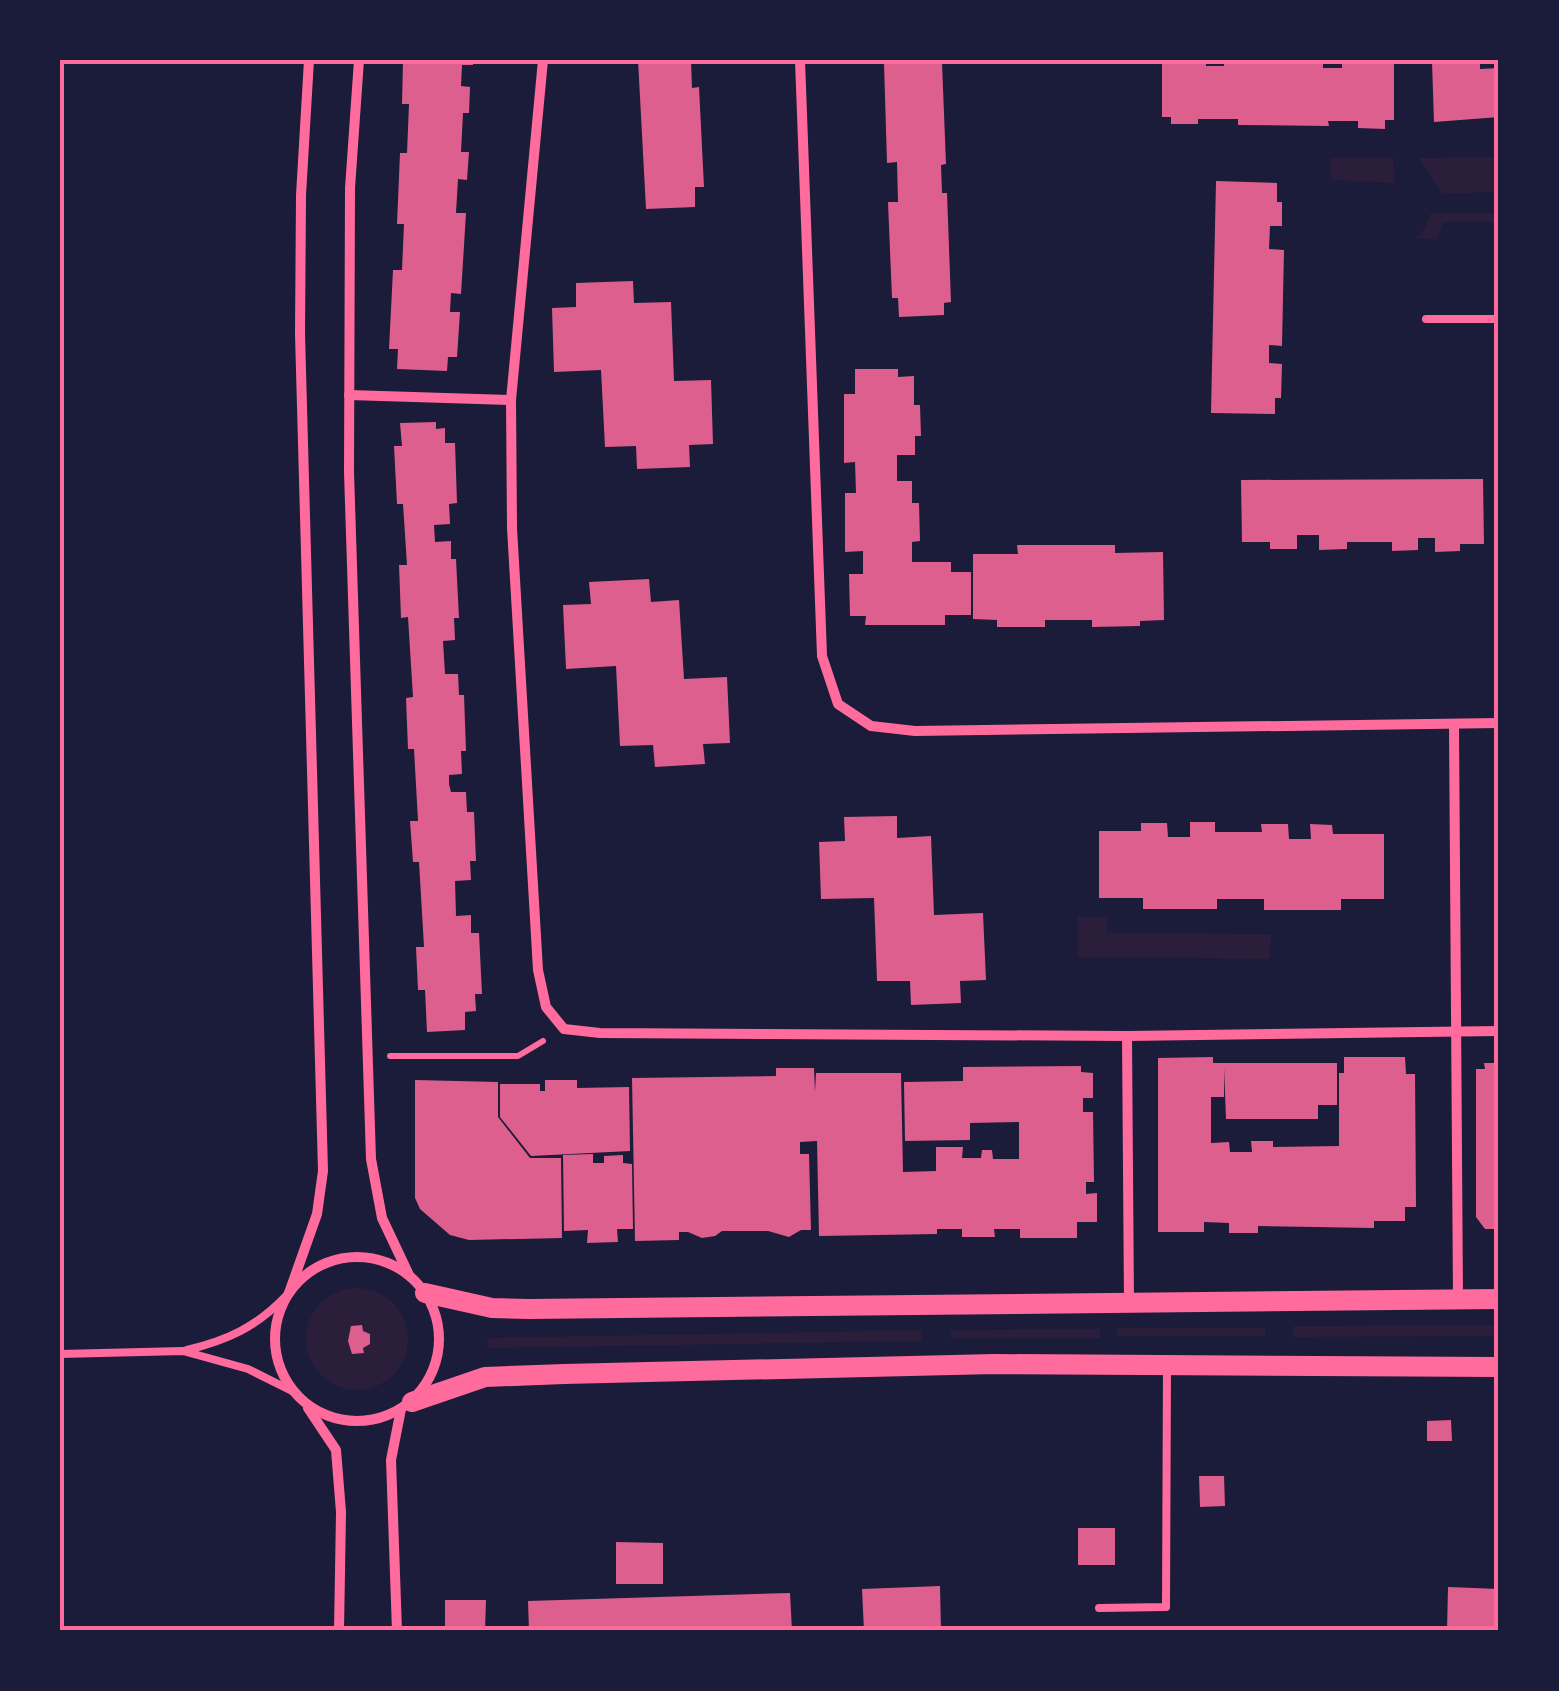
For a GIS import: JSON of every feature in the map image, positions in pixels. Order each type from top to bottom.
[{"type":"main road","points":[[425,1293],[510,1309],[1499,1300]]},
{"type":"main road","points":[[407,1405],[484,1378],[524,1376],[995,1364],[1499,1367]]},
{"type":"street","points":[[308,60],[300,195],[300,334],[323,1171],[317,1214],[277,1319],[274,1342],[278,1364],[294,1392],[336,1450],[341,1512],[339,1631]]},
{"type":"street","points":[[305,1403],[324,1415],[347,1421],[371,1421],[407,1405],[428,1383],[437,1361],[440,1338],[436,1314],[410,1275],[382,1218],[376,1188],[368,1056],[350,395],[350,188],[358,60]]},
{"type":"street","points":[[543,60],[511,400],[512,528],[538,970],[546,1007],[564,1029],[600,1033],[1126,1036],[1499,1030]]},
{"type":"street","points":[[800,60],[822,656],[838,704],[871,726],[916,731],[1499,723]]},
{"type":"street","points":[[350,395],[511,400]]},
{"type":"street","points":[[1454,724],[1458,1300]]},
{"type":"street","points":[[1126,1036],[1129,1304]]},
{"type":"street","points":[[287,1295],[300,1279],[320,1265],[342,1258],[366,1257],[389,1263],[410,1275]]},
{"type":"street","points":[[397,1631],[391,1460],[407,1405]]},
{"type":"lane","points":[[1426,319],[1499,319]]},
{"type":"lane","points":[[183,1351],[246,1330],[264,1319],[287,1295]]},
{"type":"lane","points":[[60,1354],[183,1351],[248,1368],[294,1392]]},
{"type":"lane","points":[[1100,1608],[1166,1607],[1167,1366]]},
{"type":"path","points":[[368,1056],[518,1056],[564,1029]]},
{"type":"shaded area","points":[[1499,157],[1499,180],[1492,192],[1442,194],[1419,158]]},
{"type":"shaded area","points":[[1330,158],[1393,158],[1395,183],[1331,180]]},
{"type":"shaded area","points":[[1431,213],[1499,213],[1499,238],[1493,222],[1443,222],[1437,239],[1415,238],[1425,229]]},
{"type":"shaded area","points":[[1078,917],[1107,917],[1107,933],[1271,934],[1270,959],[1078,957]]},
{"type":"shaded area","points":[[357,1288],[377,1291],[400,1310],[408,1339],[405,1359],[386,1382],[357,1390],[337,1387],[314,1368],[306,1339],[309,1319],[328,1296]]},
{"type":"shaded area","points":[[1499,1325],[1499,1336],[1293,1337],[1294,1326]]},
{"type":"shaded area","points":[[1117,1328],[1265,1328],[1265,1336],[1117,1336]]},
{"type":"shaded area","points":[[1100,1329],[1100,1338],[951,1338],[951,1330]]},
{"type":"shaded area","points":[[921,1330],[922,1341],[488,1348],[487,1338]]},
{"type":"building","points":[[403,60],[473,60],[473,65],[462,65],[461,86],[470,87],[469,113],[463,113],[461,152],[469,152],[467,180],[458,179],[456,213],[466,213],[461,294],[451,293],[450,312],[460,312],[457,357],[448,357],[447,371],[397,369],[398,349],[389,349],[393,270],[402,270],[404,224],[397,224],[400,153],[407,153],[409,104],[402,104]]},
{"type":"building","points":[[638,60],[691,60],[692,88],[699,87],[704,187],[695,187],[695,207],[646,209]]},
{"type":"building","points":[[890,60],[942,63],[946,164],[941,165],[942,193],[947,193],[951,302],[944,303],[944,315],[899,317],[898,298],[892,298],[888,202],[898,202],[897,162],[887,163],[884,64],[890,64]]},
{"type":"building","points":[[1162,60],[1206,60],[1206,66],[1224,66],[1224,60],[1323,60],[1323,68],[1342,68],[1342,60],[1394,60],[1394,120],[1385,120],[1385,129],[1358,128],[1358,121],[1328,121],[1329,126],[1238,125],[1238,119],[1198,119],[1198,124],[1171,124],[1171,117],[1162,117]]},
{"type":"building","points":[[1480,61],[1480,69],[1499,68],[1499,117],[1434,122],[1432,62]]},
{"type":"building","points":[[1216,181],[1277,183],[1277,202],[1282,202],[1282,226],[1270,226],[1269,249],[1284,250],[1282,346],[1269,345],[1269,363],[1282,364],[1281,398],[1275,398],[1275,414],[1211,413]]},
{"type":"building","points":[[633,281],[634,303],[671,302],[674,381],[711,380],[713,444],[689,445],[690,467],[637,469],[636,446],[605,447],[601,370],[554,372],[552,308],[576,307],[576,283]]},
{"type":"building","points":[[855,369],[898,369],[898,377],[914,376],[914,405],[920,405],[921,436],[915,436],[915,455],[897,455],[897,481],[912,481],[912,503],[919,503],[920,541],[912,542],[912,562],[951,562],[951,572],[971,572],[971,615],[945,615],[945,625],[865,625],[866,616],[850,616],[849,574],[863,574],[863,551],[845,552],[845,493],[856,493],[855,462],[844,463],[844,394],[855,394]]},
{"type":"building","points":[[436,422],[436,429],[445,428],[445,443],[455,443],[457,503],[449,504],[450,524],[434,525],[435,542],[451,541],[451,559],[456,559],[459,618],[454,618],[455,640],[443,641],[445,674],[458,674],[459,695],[464,695],[466,751],[461,751],[462,774],[449,775],[449,784],[451,792],[466,792],[467,812],[474,812],[476,861],[470,861],[471,880],[455,881],[456,916],[471,915],[471,933],[479,933],[482,994],[475,994],[476,1011],[465,1012],[465,1030],[427,1032],[425,990],[418,990],[416,947],[424,947],[419,862],[413,862],[410,821],[418,821],[414,749],[408,749],[406,698],[413,697],[408,617],[401,618],[399,565],[407,565],[403,504],[397,504],[394,446],[402,446],[400,423]]},
{"type":"building","points":[[1483,479],[1484,544],[1460,544],[1460,551],[1435,552],[1435,538],[1418,538],[1418,550],[1392,551],[1392,542],[1347,542],[1347,549],[1319,550],[1319,535],[1297,535],[1297,549],[1270,549],[1270,542],[1242,542],[1241,480]]},
{"type":"building","points":[[1017,545],[1115,545],[1115,553],[1163,552],[1164,620],[1140,621],[1140,626],[1092,627],[1092,620],[1045,620],[1045,627],[997,627],[997,620],[973,619],[973,554],[1018,554]]},
{"type":"building","points":[[649,579],[651,602],[679,600],[684,679],[727,677],[730,743],[703,744],[705,764],[655,767],[653,745],[620,746],[616,666],[566,669],[563,605],[591,604],[589,582]]},
{"type":"building","points":[[897,816],[897,838],[931,836],[934,915],[983,913],[986,980],[960,981],[961,1003],[911,1005],[910,981],[877,981],[874,898],[821,899],[819,842],[845,841],[844,817]]},
{"type":"building","points":[[1190,822],[1215,822],[1215,832],[1262,832],[1261,824],[1288,824],[1289,839],[1311,839],[1310,824],[1332,825],[1333,834],[1384,834],[1384,899],[1341,899],[1341,910],[1264,910],[1264,899],[1217,899],[1217,909],[1143,909],[1143,898],[1099,898],[1099,831],[1141,831],[1141,823],[1167,823],[1168,837],[1190,837]]},
{"type":"building","points":[[1213,1057],[1213,1063],[1337,1063],[1337,1105],[1318,1105],[1318,1119],[1226,1119],[1224,1068],[1224,1097],[1211,1097],[1211,1143],[1229,1142],[1230,1152],[1252,1152],[1251,1141],[1273,1141],[1273,1147],[1339,1146],[1339,1073],[1344,1073],[1344,1057],[1405,1057],[1406,1074],[1415,1074],[1416,1207],[1405,1207],[1405,1221],[1374,1221],[1374,1228],[1258,1226],[1258,1233],[1229,1233],[1229,1223],[1204,1222],[1204,1232],[1158,1232],[1158,1058]]},
{"type":"building","points":[[1484,1063],[1499,1063],[1499,1229],[1485,1229],[1476,1217],[1476,1069],[1485,1069]]},
{"type":"building","points":[[1081,1066],[1081,1072],[1093,1073],[1093,1098],[1083,1098],[1083,1112],[1093,1112],[1094,1182],[1086,1182],[1086,1194],[1097,1193],[1097,1222],[1077,1222],[1077,1238],[1020,1238],[1020,1229],[994,1229],[995,1237],[962,1237],[962,1229],[937,1229],[937,1234],[819,1236],[817,1141],[800,1142],[800,1154],[809,1154],[811,1230],[801,1230],[789,1237],[768,1231],[722,1231],[702,1238],[679,1232],[679,1240],[635,1241],[632,1078],[776,1076],[776,1068],[814,1068],[815,1092],[816,1073],[901,1073],[903,1172],[936,1171],[936,1147],[963,1147],[962,1158],[981,1158],[982,1150],[992,1150],[993,1159],[1019,1159],[1019,1122],[970,1123],[970,1140],[905,1141],[904,1082],[963,1081],[963,1067]]},
{"type":"building","points":[[415,1080],[498,1082],[498,1117],[530,1158],[561,1158],[562,1238],[469,1240],[450,1235],[420,1209],[415,1198]]},
{"type":"building","points":[[545,1080],[577,1080],[577,1088],[629,1087],[630,1151],[531,1156],[500,1117],[500,1084],[540,1084],[540,1091],[545,1091]]},
{"type":"building","points":[[593,1154],[593,1163],[604,1163],[604,1156],[623,1155],[623,1163],[632,1164],[633,1229],[617,1229],[618,1242],[587,1243],[588,1230],[564,1231],[563,1155]]},
{"type":"building","points":[[362,1325],[363,1331],[370,1334],[370,1344],[363,1348],[364,1353],[352,1354],[348,1341],[351,1326]]},
{"type":"building","points":[[1451,1420],[1452,1441],[1427,1441],[1427,1421]]},
{"type":"building","points":[[1199,1476],[1224,1476],[1225,1506],[1200,1507]]},
{"type":"building","points":[[1078,1528],[1115,1528],[1115,1565],[1078,1565]]},
{"type":"building","points":[[616,1542],[663,1543],[663,1584],[616,1584]]},
{"type":"building","points":[[940,1586],[941,1631],[864,1631],[862,1589]]},
{"type":"building","points":[[1448,1587],[1499,1589],[1499,1631],[1447,1631]]},
{"type":"building","points":[[790,1593],[792,1631],[529,1631],[528,1601]]},
{"type":"building","points":[[445,1600],[486,1600],[485,1631],[445,1631]]}]
